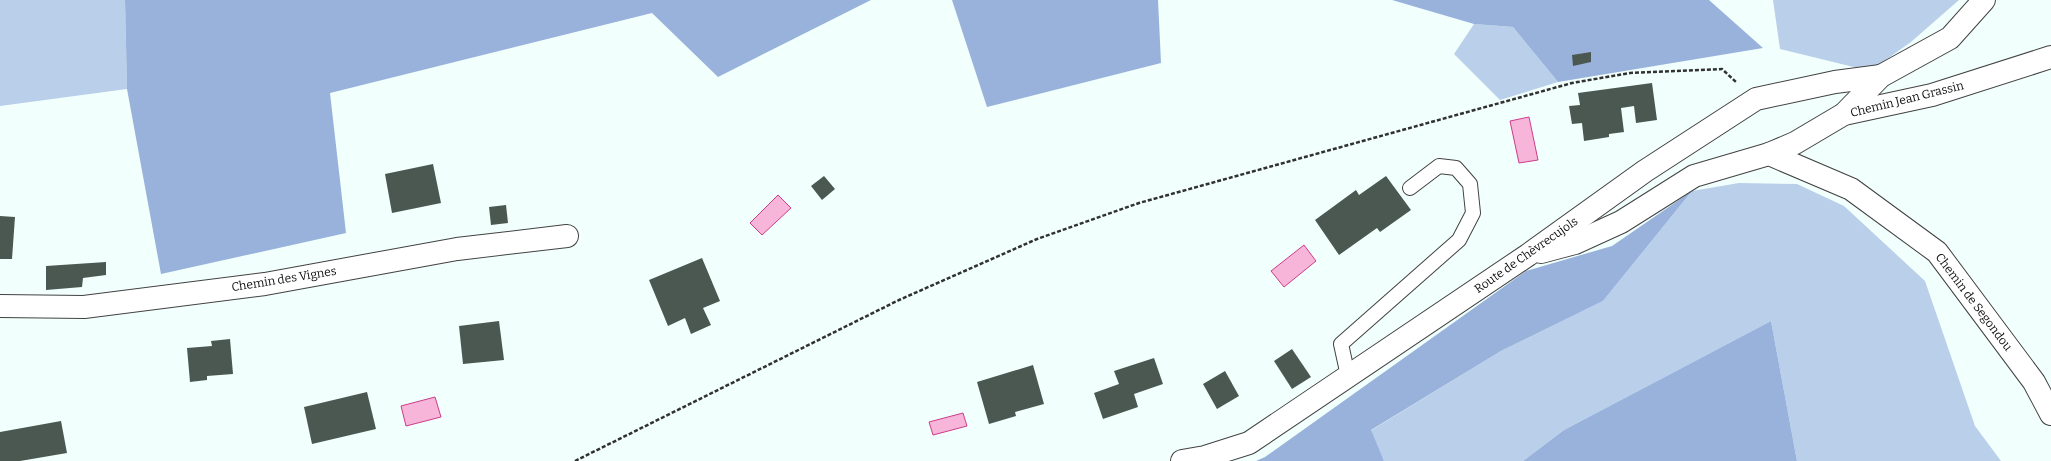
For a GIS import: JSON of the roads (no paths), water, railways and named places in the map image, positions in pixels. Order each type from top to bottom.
[{"type":"street","points":[[1844,114],[1881,76],[1950,38],[1984,0]]},
{"type":"street","name":"Chemin Jean Grassin","points":[[1769,154],[1795,143],[1844,114],[1932,95],[2051,57]]},
{"type":"street","name":"Route de Chèvrecujols","points":[[1182,461],[1205,457],[1249,443],[1528,255],[1645,171],[1756,99],[1835,82],[1881,76]]},
{"type":"street","points":[[1528,255],[1575,243],[1621,222],[1694,176],[1769,154]]},
{"type":"street","name":"Chemin de Segondou","points":[[1769,154],[1851,189],[1937,252],[2034,382],[2051,414]]},
{"type":"street","name":"Chemin des Vignes","points":[[0,306],[84,307],[265,284],[456,249],[567,236]]},
{"type":"lane","points":[[1348,376],[1341,344],[1459,240],[1473,213],[1470,184],[1456,168],[1438,166],[1410,188]]}]
